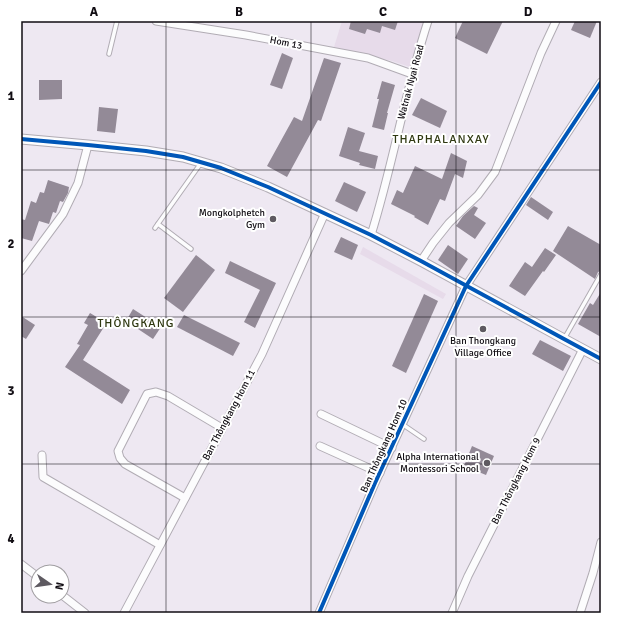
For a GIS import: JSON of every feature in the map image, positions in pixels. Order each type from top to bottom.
[{"type":"street","name":"Hom 13","points":[[156,21],[184,23],[368,58],[412,74]]},
{"type":"street","name":"Watnak Nyai Road","points":[[370,235],[379,207],[412,74],[428,21]]},
{"type":"street","points":[[421,261],[449,223],[478,195],[495,172],[540,53],[556,21]]},
{"type":"street","name":"Ban Thôngkang Hom 10","points":[[320,613],[380,473],[466,286],[601,82]]},
{"type":"street","points":[[21,139],[146,151],[183,157],[221,168],[268,187],[370,235],[421,261],[601,359]]},
{"type":"street","points":[[21,271],[63,214],[78,183],[88,145]]},
{"type":"street","name":"Ban Thôngkang Hom 11","points":[[124,613],[262,354],[325,213]]},
{"type":"street","name":"Ban Thôngkang Hom 9","points":[[452,613],[468,576],[582,349]]},
{"type":"street","points":[[185,498],[125,464],[120,458],[118,451],[147,394],[156,392],[168,396],[222,428]]},
{"type":"street","points":[[321,414],[392,448]]},
{"type":"street","points":[[320,446],[380,473]]},
{"type":"street","points":[[42,455],[43,477],[160,545]]},
{"type":"street","points":[[580,613],[601,542]]},
{"type":"street","points":[[21,564],[30,571]]},
{"type":"street","points":[[70,601],[85,613]]},
{"type":"lane","points":[[109,54],[117,21]]},
{"type":"lane","points":[[155,228],[201,162]]},
{"type":"lane","points":[[158,224],[191,249]]},
{"type":"lane","points":[[564,339],[601,274]]},
{"type":"lane","points":[[402,424],[424,439]]},
{"type":"shaded area","points":[[342,21],[427,21],[410,67],[392,61],[334,47]]},
{"type":"shaded area","points":[[363,247],[446,294],[443,299],[360,254]]},
{"type":"building","points":[[351,21],[398,21],[395,30],[382,26],[380,33],[367,29],[365,34],[349,29]]},
{"type":"building","points":[[463,21],[503,21],[487,54],[455,38]]},
{"type":"building","points":[[575,21],[597,21],[590,38],[571,30]]},
{"type":"building","points":[[282,53],[293,58],[282,89],[270,85]]},
{"type":"building","points":[[324,58],[341,63],[321,121],[318,120],[287,177],[267,166],[294,117],[302,121]]},
{"type":"building","points":[[39,80],[62,80],[62,99],[39,100]]},
{"type":"building","points":[[382,81],[395,85],[384,130],[372,127]]},
{"type":"building","points":[[421,98],[447,111],[440,128],[412,115]]},
{"type":"building","points":[[99,107],[118,109],[115,133],[97,131]]},
{"type":"building","points":[[348,127],[365,133],[359,151],[378,156],[375,169],[359,165],[360,163],[339,156]]},
{"type":"building","points":[[451,153],[467,161],[463,178],[455,174],[445,201],[440,199],[428,225],[414,217],[415,216],[391,204],[397,190],[403,193],[415,166],[442,179]]},
{"type":"building","points":[[48,180],[69,187],[68,193],[63,202],[60,201],[56,213],[53,212],[49,224],[39,221],[32,241],[21,238],[21,219],[25,220],[31,201],[36,203],[40,192],[44,193]]},
{"type":"building","points":[[344,182],[366,192],[357,212],[335,201]]},
{"type":"building","points":[[531,197],[553,212],[548,220],[526,205]]},
{"type":"building","points":[[474,206],[478,208],[474,215],[486,223],[475,239],[456,226],[463,216]]},
{"type":"building","points":[[568,226],[601,245],[601,271],[598,272],[595,279],[553,251]]},
{"type":"building","points":[[341,237],[358,245],[352,260],[334,252]]},
{"type":"building","points":[[448,245],[468,259],[458,274],[438,260]]},
{"type":"building","points":[[545,248],[556,255],[525,296],[509,286],[525,262],[532,267]]},
{"type":"building","points":[[196,255],[215,270],[183,312],[164,298]]},
{"type":"building","points":[[230,261],[276,283],[255,328],[244,322],[260,290],[225,273]]},
{"type":"building","points":[[601,292],[601,337],[578,324],[590,303],[593,305]]},
{"type":"building","points":[[424,294],[438,301],[406,373],[392,366]]},
{"type":"building","points":[[133,309],[161,327],[153,339],[126,321]]},
{"type":"building","points":[[90,313],[100,319],[97,323],[104,327],[83,360],[130,390],[122,404],[65,367],[80,345],[77,344],[88,325],[84,323]]},
{"type":"building","points":[[184,315],[240,343],[233,356],[177,327]]},
{"type":"building","points":[[21,316],[35,325],[26,339],[21,336]]},
{"type":"building","points":[[540,340],[571,356],[563,371],[532,354]]},
{"type":"building","points":[[472,446],[494,456],[486,475],[464,466]]},
{"type":"cycle path","points":[[319,613],[375,483],[466,286],[601,82]]},
{"type":"cycle path","points":[[21,139],[146,151],[183,157],[221,168],[268,187],[371,235],[601,359]]},
{"type":"place","name":"Mongkolphetch Gym","points":[[273,219]]},
{"type":"place","name":"Ban Thongkang Village Office","points":[[483,329]]},
{"type":"place","name":"Alpha International Montessori School","points":[[487,463]]},
{"type":"district","name":"THAPHALANXAY","points":[[441,139]]},
{"type":"district","name":"THÔNGKANG","points":[[136,323]]}]
